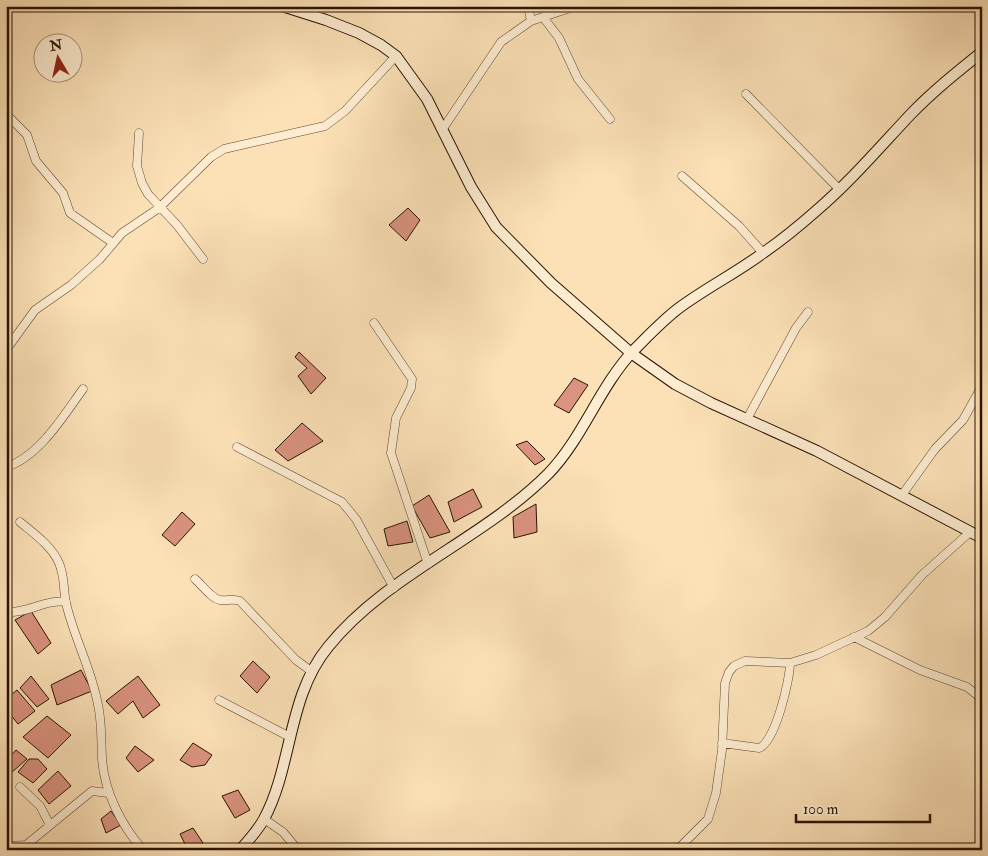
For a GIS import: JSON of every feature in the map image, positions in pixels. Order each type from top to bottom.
[{"type":"street","points":[[282,6],[359,33],[396,56],[427,99],[476,196],[496,227],[551,283],[631,353],[674,384],[711,404],[747,418],[817,451],[902,495],[969,533],[982,538]]},
{"type":"street","points":[[528,6],[531,21]]},
{"type":"street","points":[[442,130],[501,42],[531,21],[576,6]]},
{"type":"street","points":[[543,17],[559,38],[578,79],[610,119]]},
{"type":"street","points":[[240,850],[264,819],[280,779],[288,736],[311,671],[344,627],[394,588],[524,496],[549,473],[566,452],[596,403],[631,353],[676,309],[763,253],[840,190],[915,110],[982,52]]},
{"type":"street","points":[[6,350],[35,310],[71,285],[122,233],[159,208],[210,157],[224,149],[325,126],[345,112],[396,56]]},
{"type":"street","points":[[746,94],[840,190]]},
{"type":"street","points":[[6,114],[27,135],[36,161],[63,193],[70,213],[114,243]]},
{"type":"street","points":[[140,133],[137,166],[142,183],[159,208],[177,225],[203,259]]},
{"type":"street","points":[[682,176],[739,226],[763,253]]},
{"type":"street","points":[[747,418],[796,328],[808,312]]},
{"type":"street","points":[[374,323],[412,379],[411,388],[396,418],[391,452],[428,564]]},
{"type":"street","points":[[902,495],[935,449],[963,420],[982,386]]},
{"type":"street","points":[[6,467],[24,457],[48,436],[83,389]]},
{"type":"street","points":[[238,447],[342,502],[356,519],[394,588]]},
{"type":"street","points":[[20,522],[44,543],[58,561],[66,585],[66,602],[94,682],[99,706],[102,760],[108,793],[121,818],[144,850]]},
{"type":"street","points":[[677,850],[708,819],[716,793],[722,743],[725,683],[729,672],[734,666],[745,661],[790,663],[816,655],[868,631],[885,617],[922,575],[969,533]]},
{"type":"street","points":[[195,579],[215,598],[221,600],[234,598],[240,601],[296,660],[311,671]]},
{"type":"street","points":[[6,612],[18,612],[55,601],[66,602]]},
{"type":"street","points":[[854,637],[920,670],[967,687],[982,699]]},
{"type":"street","points":[[722,743],[759,748],[765,744],[782,707],[790,678],[790,663]]},
{"type":"street","points":[[219,700],[288,736]]},
{"type":"street","points":[[982,758],[982,768]]},
{"type":"street","points":[[20,786],[40,806],[50,825]]},
{"type":"street","points":[[6,846],[16,849],[26,845],[92,791],[108,793]]},
{"type":"street","points":[[264,819],[283,832],[298,850]]},
{"type":"building","points":[[408,208],[420,220],[406,241],[389,225]]},
{"type":"building","points":[[299,352],[326,378],[311,394],[298,376],[307,368],[295,357]]},
{"type":"building","points":[[574,378],[588,385],[569,413],[554,405]]},
{"type":"building","points":[[302,423],[323,441],[288,461],[275,450]]},
{"type":"building","points":[[527,441],[545,459],[535,465],[516,445]]},
{"type":"building","points":[[473,489],[482,507],[454,522],[448,502]]},
{"type":"building","points":[[429,495],[450,532],[430,538],[412,506]]},
{"type":"building","points":[[536,504],[537,532],[514,538],[513,517]]},
{"type":"building","points":[[182,512],[195,524],[175,546],[162,535]]},
{"type":"building","points":[[407,521],[413,542],[388,546],[384,529]]},
{"type":"building","points":[[31,611],[51,643],[38,654],[15,620]]},
{"type":"building","points":[[253,661],[270,677],[257,693],[240,676]]},
{"type":"building","points":[[81,670],[92,691],[57,705],[51,685]]},
{"type":"building","points":[[31,676],[49,699],[37,707],[20,688]]},
{"type":"building","points":[[138,676],[160,705],[143,718],[133,701],[118,714],[106,701]]},
{"type":"building","points":[[17,690],[35,711],[18,724],[6,709],[6,699]]},
{"type":"building","points":[[47,716],[71,735],[48,758],[23,737]]},
{"type":"building","points":[[193,743],[212,755],[205,765],[192,767],[180,760]]},
{"type":"building","points":[[135,746],[154,760],[138,772],[126,758]]},
{"type":"building","points":[[16,750],[27,759],[11,773],[6,768],[6,761]]},
{"type":"building","points":[[29,759],[38,759],[47,769],[33,783],[18,772]]},
{"type":"building","points":[[58,771],[71,786],[49,804],[38,790]]},
{"type":"building","points":[[238,790],[250,810],[235,818],[222,796]]},
{"type":"building","points":[[111,811],[121,825],[106,833],[101,819]]},
{"type":"building","points":[[193,828],[203,843],[193,850],[188,850],[180,834]]}]
